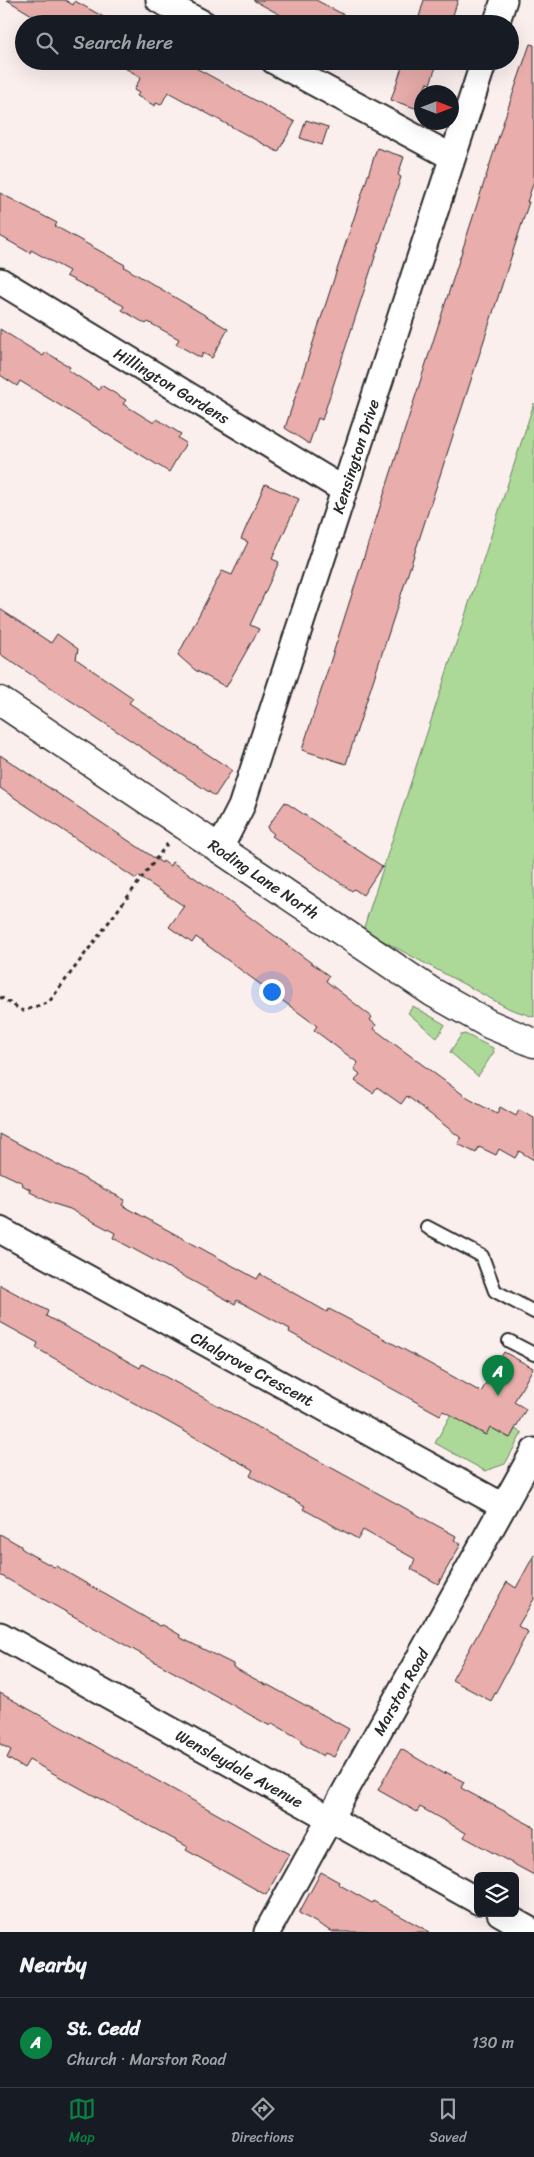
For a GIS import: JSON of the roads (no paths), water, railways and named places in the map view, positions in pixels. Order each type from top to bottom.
[{"type":"street","points":[[160,0],[188,15]]},
{"type":"street","points":[[499,15],[504,0]]},
{"type":"street","points":[[291,70],[452,157]]},
{"type":"street","name":"Kensington Drive","points":[[220,848],[240,807],[481,70]]},
{"type":"street","name":"Hillington Gardens","points":[[0,281],[344,490]]},
{"type":"street","name":"Roding Lane North","points":[[0,701],[432,992],[489,1024],[534,1043]]},
{"type":"street","name":"Chalgrove Crescent","points":[[0,1230],[503,1506]]},
{"type":"street","name":"Marston Road","points":[[266,1932],[534,1451]]},
{"type":"street","name":"Wensleydale Avenue","points":[[0,1635],[474,1899]]},
{"type":"street","points":[[507,1917],[533,1932]]},
{"type":"lane","points":[[426,1227],[482,1256],[495,1291],[534,1312]]},
{"type":"lane","points":[[508,1341],[534,1354]]},
{"type":"place","name":"St. Cedd","points":[[498,1396]]}]
